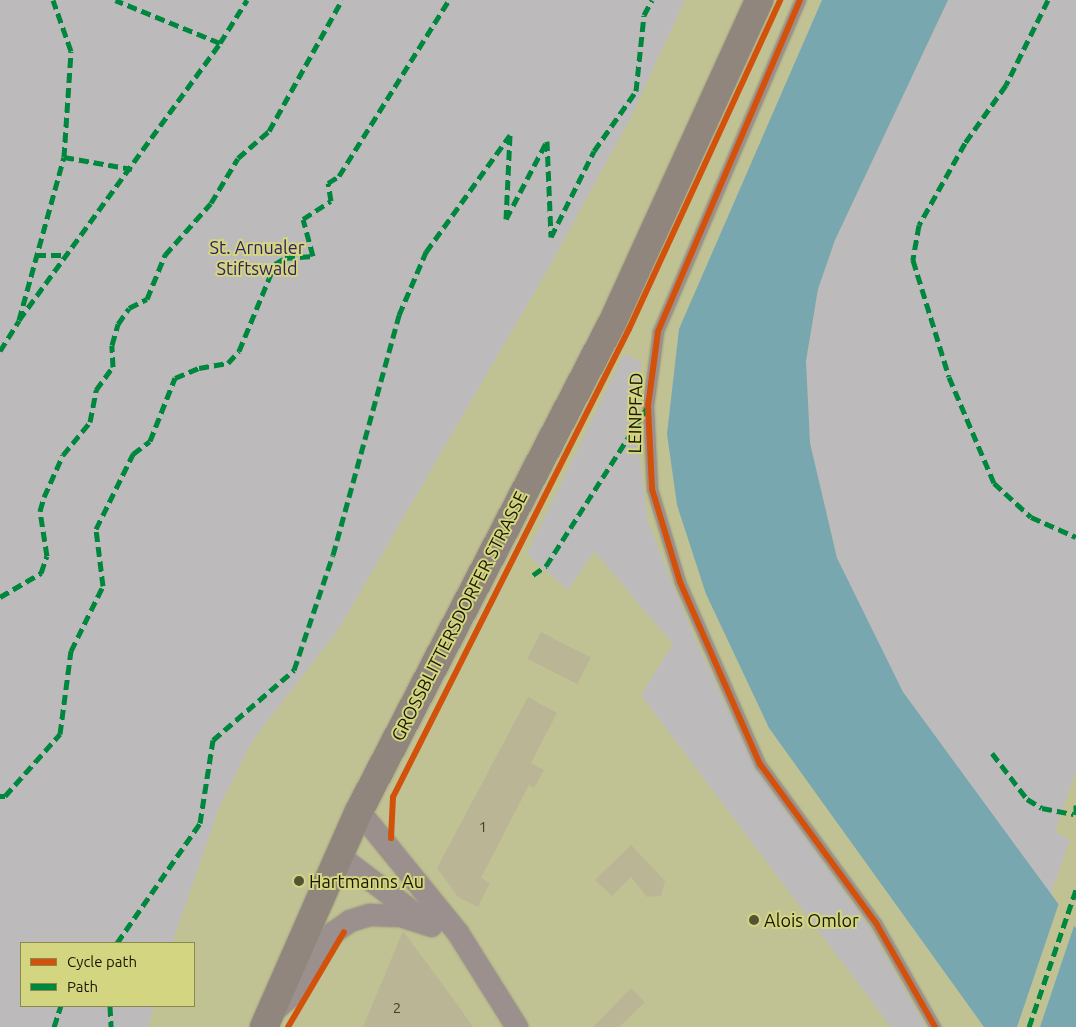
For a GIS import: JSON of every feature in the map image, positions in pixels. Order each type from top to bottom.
[{"type":"main road","name":"GROSSBLITTERSDORFER STRASSE","points":[[267,1021],[338,855],[359,811],[467,598],[612,321],[759,0]]},
{"type":"street","points":[[359,811],[452,925],[475,965],[517,1027]]},
{"type":"street","points":[[338,855],[431,926],[475,965]]},
{"type":"street","points":[[267,1021],[291,996],[333,933],[350,920],[370,915],[401,916],[431,926]]},
{"type":"lane","name":"LEINPFAD","points":[[800,0],[697,234],[652,356],[648,419],[652,489],[668,552],[691,609],[760,764],[876,923],[936,1027]]},
{"type":"green space","name":"St. Arnualer Stiftswald","points":[[0,0],[685,0],[630,119],[548,269],[338,630],[253,740],[219,808],[172,942],[20,942],[20,1007],[154,1007],[148,1027],[0,1027]]},
{"type":"green space","points":[[948,0],[1076,0],[1076,771],[1055,832],[1070,840],[1050,896],[903,692],[877,644],[837,558],[810,443],[806,361],[818,289],[835,240]]},
{"type":"green space","points":[[624,354],[641,361],[637,437],[648,522],[695,639],[754,765],[869,926],[926,1027],[891,1027],[641,695],[673,644],[594,551],[568,590],[527,554]]},
{"type":"water","points":[[822,0],[948,0],[835,240],[818,289],[806,361],[810,443],[837,558],[903,692],[1076,928],[1076,1027],[984,1027],[769,728],[706,594],[677,505],[667,434],[679,329]]},
{"type":"pier","points":[[1059,903],[1075,923],[1040,1027],[1017,1027]]},
{"type":"building","points":[[541,632],[591,657],[577,684],[527,659]]},
{"type":"building","points":[[528,697],[557,713],[531,763],[544,770],[534,788],[529,785],[481,878],[490,883],[478,907],[458,897],[437,868]]},
{"type":"building","points":[[631,845],[665,881],[661,896],[647,897],[631,877],[612,896],[595,880]]},
{"type":"building","points":[[403,931],[457,1004],[473,1027],[363,1027]]},
{"type":"building","points":[[631,988],[645,1002],[619,1027],[593,1027]]},
{"type":"marked path","points":[[0,351],[19,320],[64,157],[71,51],[53,0]]},
{"type":"marked path","points":[[19,320],[220,43],[115,0]]},
{"type":"marked path","points":[[220,43],[247,0]]},
{"type":"marked path","points":[[0,597],[41,573],[47,556],[40,511],[44,497],[63,455],[90,422],[96,390],[113,367],[112,345],[118,324],[129,308],[147,299],[165,255],[211,203],[238,158],[269,131],[342,0]]},
{"type":"marked path","points":[[0,796],[5,796],[60,734],[71,651],[103,586],[96,529],[133,454],[150,441],[175,378],[199,368],[228,363],[239,351],[275,264],[285,258],[313,256],[303,219],[331,201],[328,183],[339,176],[449,0]]},
{"type":"marked path","points":[[118,942],[200,823],[213,740],[294,670],[333,555],[399,315],[426,252],[510,135],[506,219],[547,141],[551,237],[594,151],[636,91],[644,15],[652,0]]},
{"type":"marked path","points":[[1048,0],[1006,85],[965,143],[919,225],[913,260],[949,377],[994,483],[1031,517],[1076,537]]},
{"type":"marked path","points":[[64,157],[132,169]]},
{"type":"marked path","points":[[36,255],[67,255]]},
{"type":"marked path","points":[[533,575],[546,566],[647,408]]},
{"type":"marked path","points":[[992,753],[1027,799],[1042,808],[1073,814]]},
{"type":"marked path","points":[[1076,805],[1076,815]]},
{"type":"marked path","points":[[1029,1027],[1076,890]]},
{"type":"marked path","points":[[54,1027],[61,1007]]},
{"type":"marked path","points":[[110,1007],[111,1027]]},
{"type":"cycle path","points":[[391,838],[393,797],[629,329],[780,0]]},
{"type":"cycle path","points":[[800,0],[658,332],[648,406],[652,489],[680,582],[760,764],[876,923],[935,1027]]},
{"type":"cycle path","points":[[288,1027],[344,932]]},
{"type":"place","name":"Hartmanns Au","points":[[299,881]]},
{"type":"place","name":"Alois Omlor","points":[[754,920]]}]
